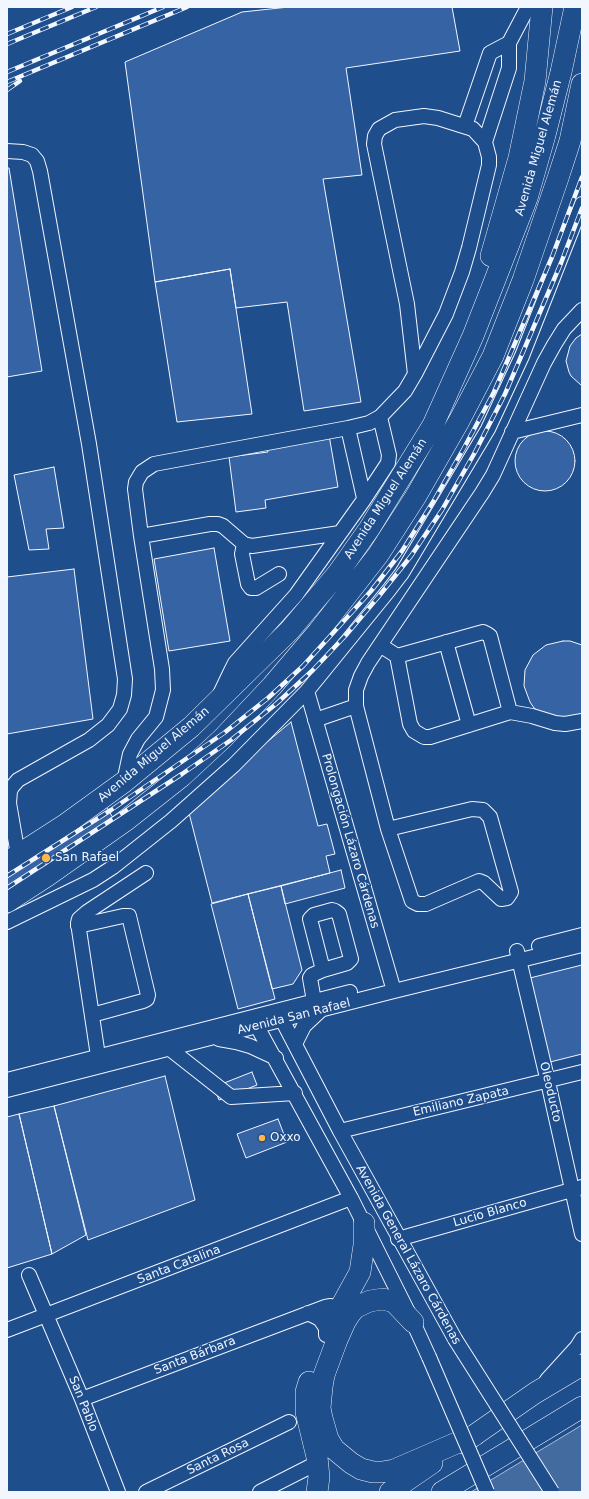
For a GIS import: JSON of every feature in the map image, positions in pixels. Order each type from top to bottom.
[{"type":"highway","points":[[473,336],[479,297],[519,158],[535,81],[542,7]]},
{"type":"highway","name":"Avenida Miguel Alemán","points":[[13,859],[66,824],[124,782],[192,727],[290,630],[342,567],[373,522],[433,425],[473,336],[527,198],[547,128],[575,7]]},
{"type":"highway","name":"Avenida Miguel Alemán","points":[[7,902],[47,876],[125,821],[182,776],[223,738],[272,686],[318,632],[378,555],[416,496],[459,421],[493,356],[523,280],[558,178],[570,141],[582,84]]},
{"type":"highway","points":[[7,914],[47,876]]},
{"type":"highway","points":[[364,1224],[364,1245],[360,1272],[342,1315],[324,1375],[320,1398],[322,1418],[326,1433],[334,1449],[342,1457],[361,1469],[373,1472],[382,1472],[400,1467],[474,1435]]},
{"type":"highway","points":[[317,1492],[319,1477],[306,1412],[306,1392],[314,1365],[326,1335],[342,1315],[370,1301],[383,1299],[394,1302],[413,1322]]},
{"type":"highway","points":[[390,1492],[535,1393],[582,1365]]},
{"type":"highway","points":[[442,1492],[582,1407]]},
{"type":"street","points":[[485,142],[510,68],[509,42],[528,7]]},
{"type":"street","points":[[465,126],[490,53],[509,42]]},
{"type":"street","points":[[124,782],[130,754],[138,739],[156,718],[162,690],[162,669],[135,489],[139,476],[147,468],[154,464],[368,423],[380,417],[405,391],[415,374],[446,314],[466,260],[489,165],[489,153],[485,142],[479,134],[465,126],[438,118],[424,116],[405,118],[387,123],[379,129],[375,136],[374,144],[407,304],[415,374]]},
{"type":"street","points":[[7,151],[23,152],[32,155],[37,161],[40,171],[89,444],[126,679],[120,709],[108,725],[89,740],[18,780],[12,787],[9,797],[13,859]]},
{"type":"street","points":[[7,922],[94,880],[113,867],[171,821],[234,765],[307,691],[402,572],[488,429],[522,356],[582,204]]},
{"type":"street","points":[[388,829],[472,809],[483,810],[490,817],[511,892],[507,898],[501,899],[484,882],[479,881],[426,904],[418,904],[412,901],[388,829],[356,706],[356,690],[361,676],[380,645],[472,510],[492,474],[544,363],[564,329],[582,310]]},
{"type":"street","points":[[512,432],[582,415]]},
{"type":"street","points":[[217,701],[235,663],[292,600],[340,533],[389,460],[380,417]]},
{"type":"street","points":[[348,428],[364,498]]},
{"type":"street","points":[[141,536],[210,524],[218,524],[223,526],[244,544],[255,546],[340,533]]},
{"type":"street","points":[[244,544],[242,554],[248,584],[251,588],[256,588],[279,574]]},
{"type":"street","points":[[397,656],[484,632],[490,636],[510,712]]},
{"type":"street","points":[[446,642],[469,725]]},
{"type":"street","points":[[380,645],[397,656],[410,724],[414,731],[424,737],[430,737],[510,712],[532,716],[555,723],[565,724],[582,720]]},
{"type":"street","name":"Prolongación Lázaro Cárdenas","points":[[307,691],[393,986]]},
{"type":"street","points":[[315,720],[356,706]]},
{"type":"street","points":[[98,1056],[78,926],[79,919],[86,912],[146,873]]},
{"type":"street","points":[[78,926],[129,916],[148,995],[147,999],[143,1001],[92,1015]]},
{"type":"street","name":"Avenida San Rafael","points":[[518,956],[582,935]]},
{"type":"street","name":"Avenida San Rafael","points":[[7,1080],[98,1056],[255,1021],[518,956],[582,945]]},
{"type":"street","name":"Oleoducto","points":[[518,956],[548,1082],[577,1189],[582,1234]]},
{"type":"street","points":[[295,1044],[304,1026],[317,1006],[310,978],[312,975],[323,970]]},
{"type":"street","name":"Avenida General Lázaro Cárdenas","points":[[280,1015],[398,1239],[455,1339],[552,1492]]},
{"type":"street","name":"Avenida San Rafael","points":[[7,1090],[210,1038],[255,1021]]},
{"type":"street","name":"Avenida General Lázaro Cárdenas","points":[[255,1021],[351,1198],[413,1322],[487,1492]]},
{"type":"street","points":[[210,1038],[250,1046],[276,1058]]},
{"type":"street","points":[[170,1049],[231,1097],[295,1094]]},
{"type":"street","name":"Emiliano Zapata","points":[[340,1131],[548,1082],[582,1072]]},
{"type":"street","name":"Lucio Blanco","points":[[398,1239],[577,1189]]},
{"type":"street","name":"Santa Catalina","points":[[7,1330],[351,1198]]},
{"type":"street","name":"San Pablo","points":[[29,1275],[82,1399],[118,1492]]},
{"type":"street","name":"Santa Bárbara","points":[[82,1399],[308,1313],[331,1306],[342,1315]]},
{"type":"street","points":[[308,1313],[320,1319],[326,1328],[326,1335]]},
{"type":"street","points":[[535,1393],[582,1340]]},
{"type":"street","name":"Santa Rosa","points":[[146,1492],[289,1422]]},
{"type":"street","points":[[260,1492],[317,1464]]},
{"type":"water","points":[[582,1425],[582,1492],[471,1492]]},
{"type":"building","points":[[289,7],[452,7],[460,51],[346,68],[362,175],[323,179],[361,402],[304,411],[287,302],[236,308],[230,269],[155,282],[125,62],[242,12]]},
{"type":"building","points":[[7,168],[9,168],[42,371],[7,377]]},
{"type":"building","points":[[230,269],[252,414],[177,422],[155,282]]},
{"type":"building","points":[[582,334],[582,386],[571,376],[566,361],[570,346],[576,338]]},
{"type":"building","points":[[545,431],[561,436],[566,440],[570,445],[575,461],[570,477],[566,482],[561,486],[545,491],[529,486],[524,482],[520,477],[515,461],[520,445],[524,440],[529,436]]},
{"type":"building","points":[[329,435],[338,487],[265,500],[266,508],[236,512],[229,457],[268,452],[266,445]]},
{"type":"building","points":[[54,467],[64,528],[46,529],[49,549],[29,550],[14,475]]},
{"type":"building","points":[[214,548],[230,641],[169,651],[154,559]]},
{"type":"building","points":[[74,569],[93,719],[7,734],[7,577]]},
{"type":"building","points":[[570,641],[582,645],[582,716],[576,719],[543,715],[534,708],[530,702],[524,686],[525,670],[533,655],[546,645]]},
{"type":"building","points":[[291,722],[318,826],[327,824],[335,854],[326,856],[330,873],[212,903],[189,813],[255,752]]},
{"type":"building","points":[[100,797],[122,832],[7,905],[7,856]]},
{"type":"building","points":[[341,870],[345,888],[285,904],[281,886]]},
{"type":"building","points":[[281,886],[302,970],[293,984],[272,989],[248,894]]},
{"type":"building","points":[[248,894],[275,999],[238,1009],[211,904]]},
{"type":"building","points":[[582,965],[582,1054],[550,1062],[530,978]]},
{"type":"building","points":[[252,1072],[257,1085],[219,1100],[214,1087]]},
{"type":"building","points":[[165,1076],[195,1200],[88,1240],[54,1106]]},
{"type":"building","points":[[54,1106],[86,1235],[52,1254],[19,1114]]},
{"type":"building","points":[[19,1114],[52,1254],[7,1268],[7,1117]]},
{"type":"building","name":"Oxxo","points":[[278,1119],[287,1142],[246,1158],[237,1134]]},
{"type":"railway","points":[[7,34],[72,7]]},
{"type":"railway","points":[[7,44],[96,7]]},
{"type":"railway","points":[[7,72],[163,7]]},
{"type":"railway","points":[[7,82],[187,7]]},
{"type":"railway","points":[[7,90],[20,81]]},
{"type":"railway","points":[[7,876],[111,810],[224,733],[268,698],[303,666],[371,591],[402,551],[433,502],[494,392],[552,257],[582,177]]},
{"type":"railway","points":[[7,888],[182,774],[231,740],[276,704],[313,670],[346,635],[379,596],[411,556],[442,510],[474,454],[505,394],[561,263],[582,208]]},
{"type":"place","name":"San Rafael","points":[[46,858]]},
{"type":"place","name":"Oxxo","points":[[262,1138]]}]
